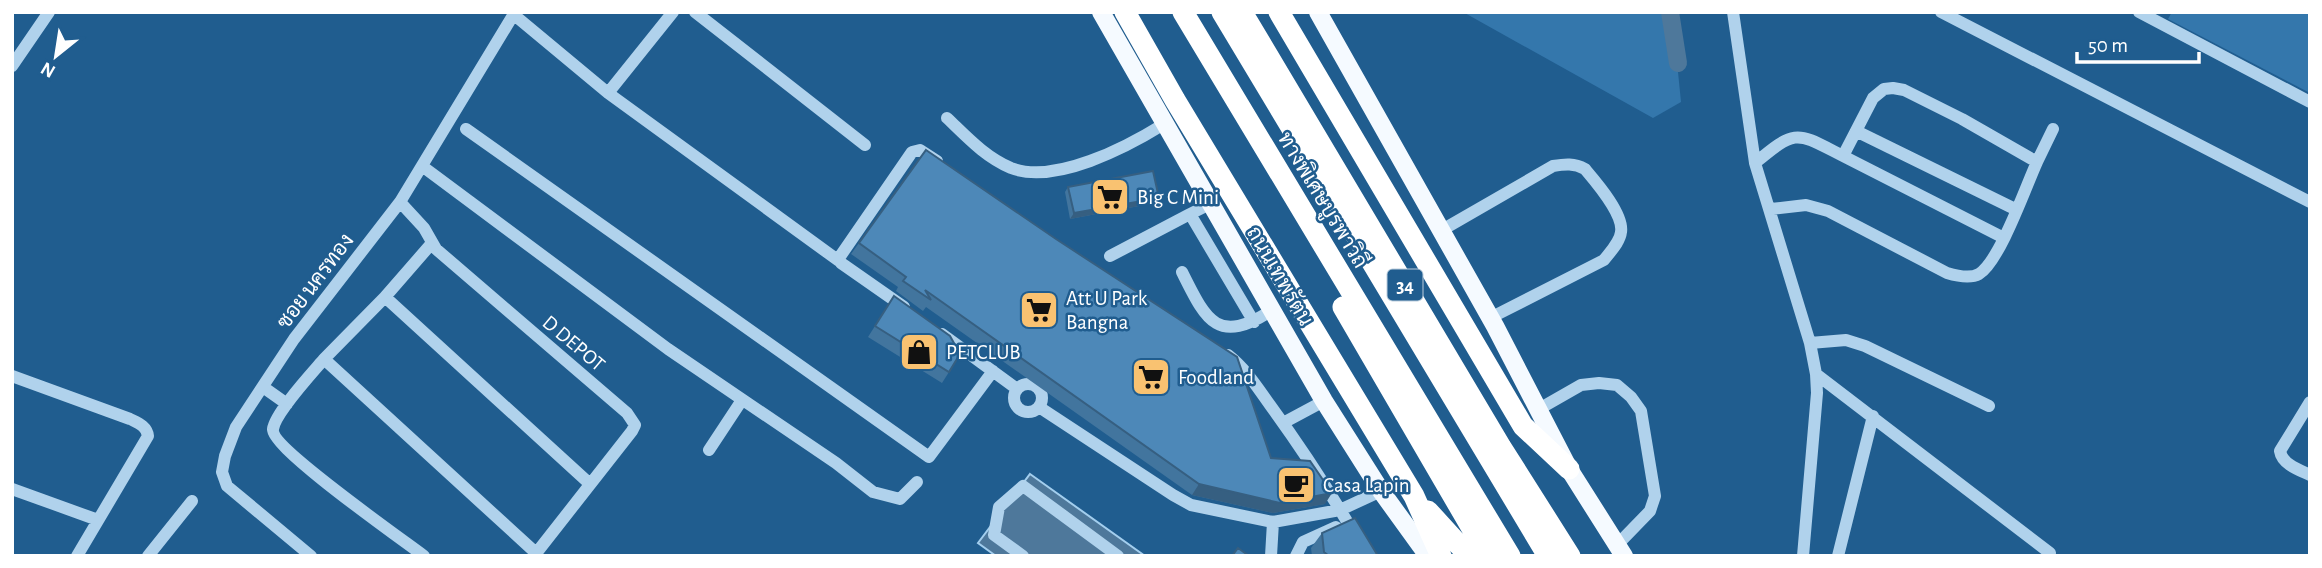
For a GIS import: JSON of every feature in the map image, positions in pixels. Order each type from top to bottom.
[{"type":"highway","points":[[1125,12],[1175,100],[1414,496],[1441,556]]},
{"type":"highway","name":"ถนนเทพรัตน","points":[[1170,12],[1488,556]]},
{"type":"highway","name":"ทางพิเศษบูรพาวิถี","points":[[1183,12],[1510,556]]},
{"type":"highway","name":"ทางพิเศษบูรพาวิถี","points":[[1222,12],[1548,556]]},
{"type":"highway","name":"34","points":[[1242,12],[1570,556]]},
{"type":"highway","points":[[1279,12],[1523,426],[1569,469]]},
{"type":"highway","points":[[1502,447],[1523,426]]},
{"type":"highway","points":[[1414,496],[1469,556]]},
{"type":"main road","name":"ถนนเทพรัตน","points":[[1101,12],[1324,401],[1381,491],[1428,556]]},
{"type":"main road","points":[[1318,12],[1442,230],[1569,469],[1620,550]]},
{"type":"street","points":[[12,66],[49,12]]},
{"type":"street","points":[[608,93],[673,12]]},
{"type":"street","points":[[695,12],[866,145]]},
{"type":"street","points":[[1733,12],[1755,163],[1810,343],[1816,374],[1817,393],[1802,556]]},
{"type":"street","points":[[1941,12],[2310,202]]},
{"type":"street","points":[[2139,12],[2310,102]]},
{"type":"street","points":[[514,13],[608,93],[1017,389]]},
{"type":"street","name":"ซอย นครทอง","points":[[311,556],[227,486],[222,472],[225,456],[236,428],[295,339],[400,202],[514,13]]},
{"type":"street","points":[[1843,156],[1873,98],[1884,89],[1893,88],[1904,90],[1962,119],[2037,162]]},
{"type":"street","points":[[947,118],[979,149],[1012,168],[1036,172],[1081,165],[1133,143],[1164,124]]},
{"type":"street","points":[[466,129],[929,457],[993,371]]},
{"type":"street","points":[[1771,209],[1806,205],[1828,211],[1947,273],[1963,277],[1978,275],[1991,263],[2004,238],[2053,129]]},
{"type":"street","points":[[1856,131],[2015,209]]},
{"type":"street","points":[[1755,163],[1783,139],[1799,136],[2004,238]]},
{"type":"street","points":[[839,261],[842,251],[912,152],[920,150],[947,168]]},
{"type":"street","points":[[1442,230],[1553,166],[1567,164],[1585,169],[1620,220],[1621,232],[1604,260],[1490,318]]},
{"type":"street","points":[[422,166],[668,349],[836,463],[873,492],[900,499],[917,482]]},
{"type":"street","name":"D DEPOT","points":[[324,359],[535,554],[635,425],[627,413],[453,265],[400,202]]},
{"type":"street","points":[[1111,256],[1210,204]]},
{"type":"street","points":[[1190,214],[1255,322]]},
{"type":"street","points":[[424,556],[292,456],[273,435],[272,428],[287,404],[324,359],[385,297],[432,243]]},
{"type":"street","points":[[1182,272],[1202,311],[1223,327],[1238,328],[1255,322],[1272,310]]},
{"type":"street","points":[[385,297],[590,484]]},
{"type":"street","points":[[1810,343],[1846,340],[1865,346],[1989,406]]},
{"type":"street","points":[[1214,347],[1244,369],[1283,423],[1367,556]]},
{"type":"street","points":[[1816,374],[2050,553]]},
{"type":"street","points":[[12,376],[145,426],[148,436],[77,556]]},
{"type":"street","points":[[1539,409],[1581,386],[1599,383],[1617,385],[1631,397],[1641,411],[1655,496],[1650,511],[1620,550]]},
{"type":"street","points":[[1025,385],[1037,388],[1042,395],[1039,407],[1030,412],[1021,410],[1014,398],[1017,389],[1025,385]]},
{"type":"street","points":[[263,387],[287,404]]},
{"type":"street","points":[[709,450],[742,400]]},
{"type":"street","points":[[1283,423],[1324,401]]},
{"type":"street","points":[[2310,402],[2280,451],[2286,462],[2310,475]]},
{"type":"street","points":[[1039,407],[1183,502],[1245,518],[1273,522],[1340,510],[1381,491]]},
{"type":"street","points":[[1838,556],[1873,416]]},
{"type":"street","points":[[1023,556],[994,535],[999,508],[1023,486],[1109,553]]},
{"type":"street","points":[[12,489],[98,520]]},
{"type":"street","points":[[148,556],[192,501]]},
{"type":"street","points":[[1271,556],[1273,522]]},
{"type":"street","points":[[1296,556],[1303,542],[1348,522]]},
{"type":"shaded area","points":[[1463,12],[1672,12],[1681,102],[1653,118]]},
{"type":"shaded area","points":[[2172,12],[2310,12],[2310,93],[2168,19]]},
{"type":"shaded area","points":[[1030,474],[1145,556],[996,556],[978,543]]},
{"type":"building","name":"Att U Park Bangna","points":[[926,150],[1237,357],[1271,458],[1310,461],[1332,493],[1280,503],[1199,484],[925,290],[931,300],[903,281],[906,277],[859,243]]},
{"type":"building","name":"Big C Mini","points":[[1153,171],[1159,198],[1074,213],[1068,187]]},
{"type":"building","name":"PETCLUB","points":[[894,296],[950,336],[960,354],[949,372],[875,326]]},
{"type":"building","points":[[1355,518],[1378,556],[1329,556],[1324,552],[1322,533]]},
{"type":"building","points":[[1238,548],[1249,556],[1232,556]]},
{"type":"waterway","points":[[1670,12],[1678,63]]},
{"type":"place","name":"Big C Mini","points":[[1110,197]]},
{"type":"place","name":"Att U Park Bangna","points":[[1039,310]]},
{"type":"place","name":"PETCLUB","points":[[919,352]]},
{"type":"place","name":"Foodland","points":[[1151,377]]},
{"type":"place","name":"Casa Lapin","points":[[1296,485]]}]
